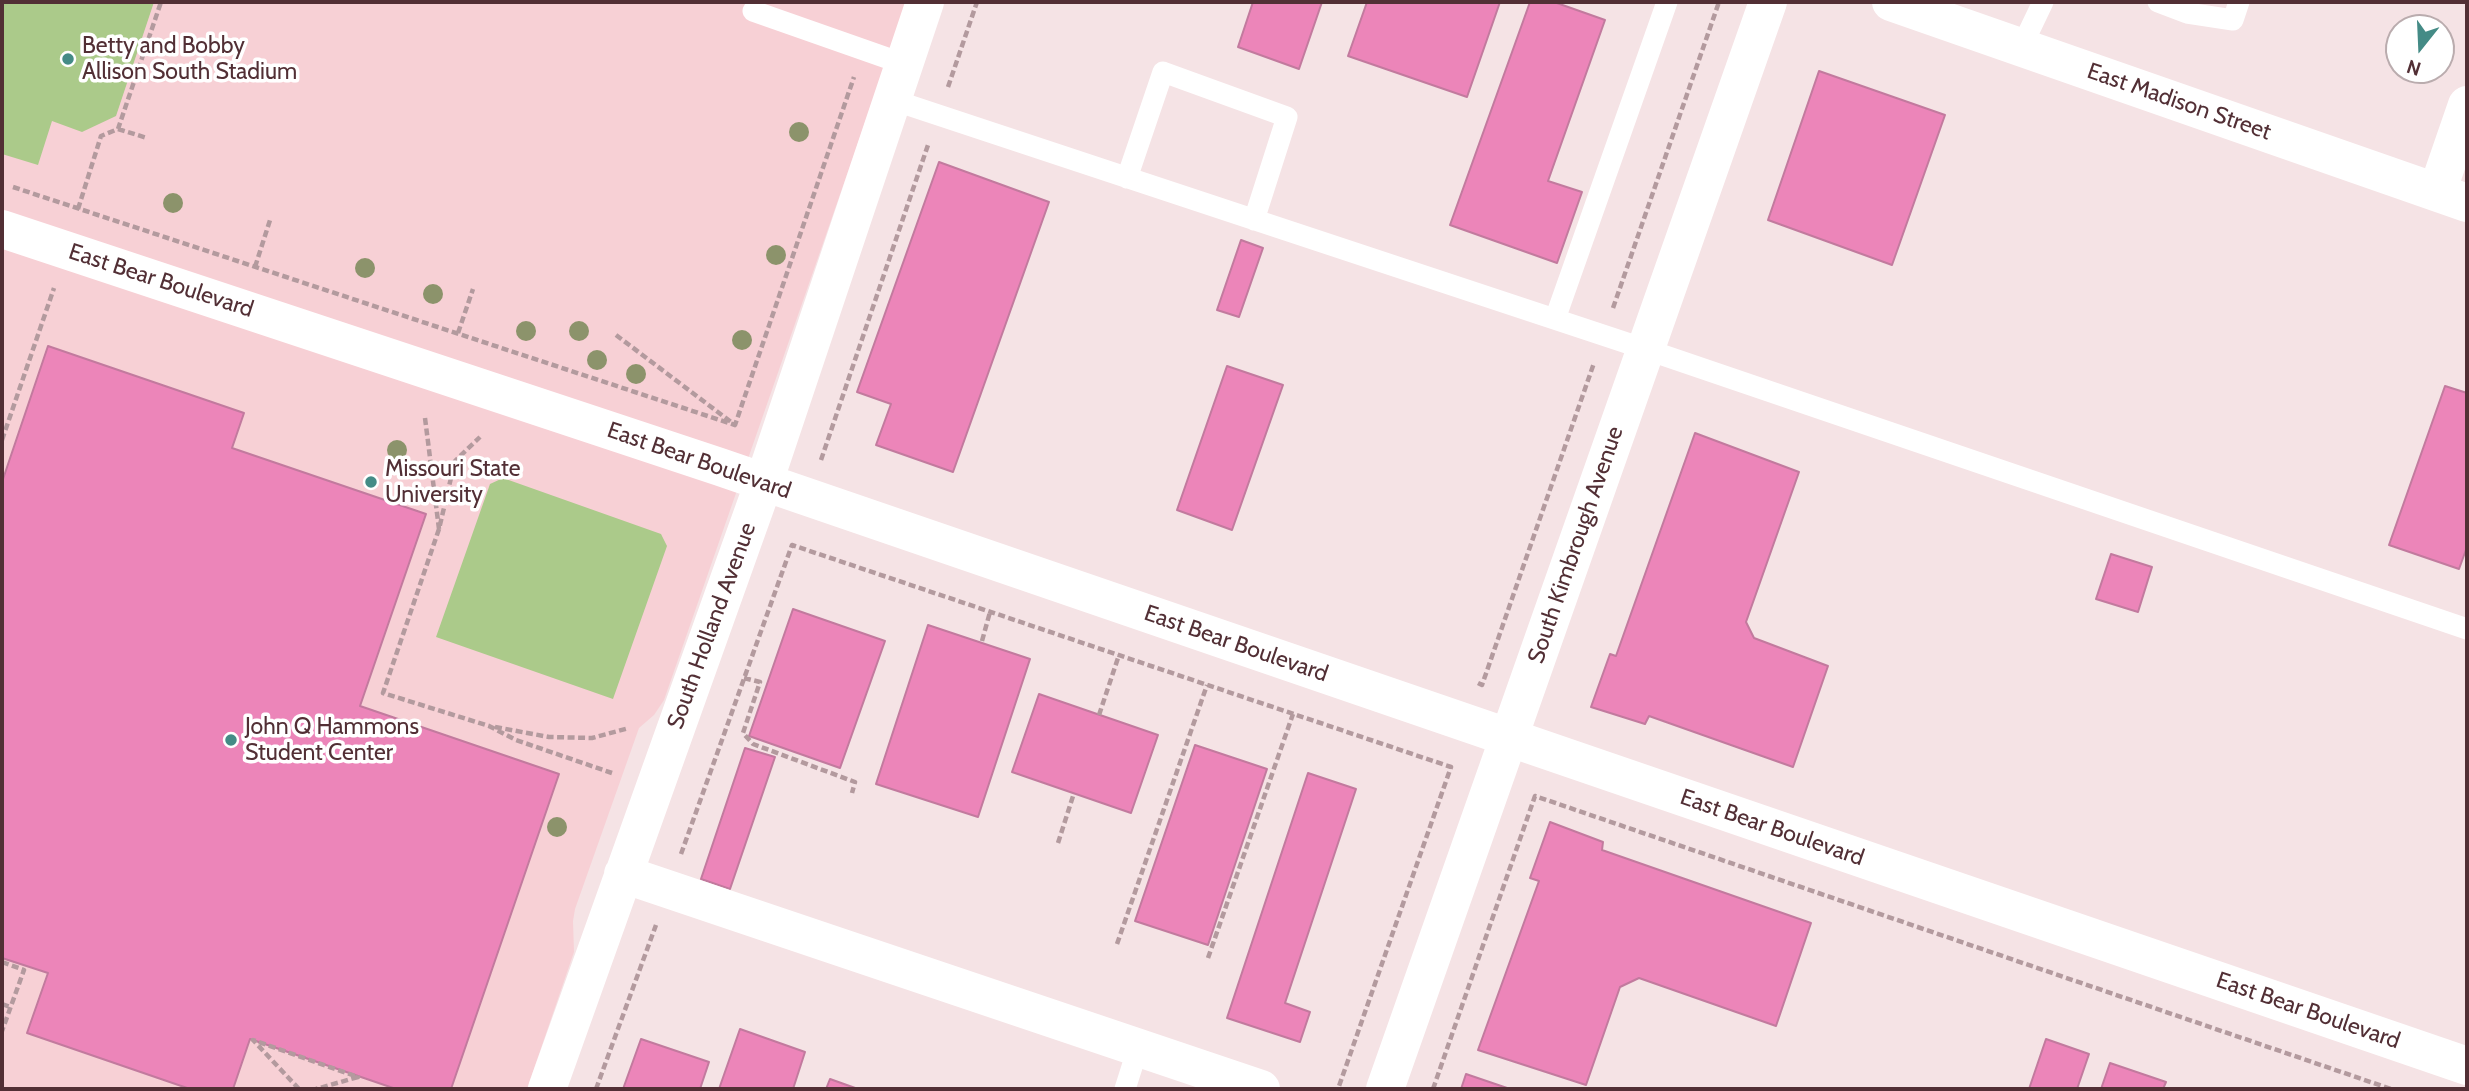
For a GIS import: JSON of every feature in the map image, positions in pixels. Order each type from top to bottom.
[{"type":"street","name":"South Holland Avenue","points":[[547,1089],[764,482],[925,2]]},
{"type":"street","name":"South Kimbrough Avenue","points":[[1384,1089],[1768,2]]},
{"type":"street","name":"East Madison Street","points":[[1891,2],[2452,198]]},
{"type":"street","points":[[2452,198],[2467,105]]},
{"type":"street","name":"East Bear Boulevard","points":[[2,229],[764,482],[2467,1066]]},
{"type":"street","points":[[623,874],[1261,1089]]},
{"type":"lane","points":[[1555,319],[1667,2]]},
{"type":"lane","points":[[2021,48],[2043,2]]},
{"type":"lane","points":[[2158,2],[2187,13],[2233,20],[2239,2]]},
{"type":"lane","points":[[753,11],[904,64]]},
{"type":"lane","points":[[1127,178],[1163,72],[1287,117],[1254,220]]},
{"type":"lane","points":[[892,100],[1604,335],[2467,629]]},
{"type":"lane","points":[[1125,1089],[1138,1048]]},
{"type":"path","points":[[118,130],[161,2]]},
{"type":"path","points":[[832,464],[819,459],[977,2]]},
{"type":"path","points":[[1469,680],[1482,685],[1719,2]]},
{"type":"path","points":[[735,425],[854,77]]},
{"type":"path","points":[[78,209],[101,136],[118,130],[147,138]]},
{"type":"path","points":[[13,187],[735,425]]},
{"type":"path","points":[[255,267],[271,217]]},
{"type":"path","points":[[2,440],[54,288]]},
{"type":"path","points":[[458,333],[473,289]]},
{"type":"path","points":[[616,335],[735,425]]},
{"type":"path","points":[[425,418],[439,529]]},
{"type":"path","points":[[480,436],[455,461],[439,529],[383,693],[489,726],[549,737],[592,738],[629,728]]},
{"type":"path","points":[[596,1089],[792,545],[1451,767],[1338,1089]]},
{"type":"path","points":[[982,640],[990,612]]},
{"type":"path","points":[[1099,715],[1119,655]]},
{"type":"path","points":[[744,678],[760,682],[743,733],[753,744],[855,782],[852,793]]},
{"type":"path","points":[[1117,944],[1207,685]]},
{"type":"path","points":[[1208,958],[1293,714]]},
{"type":"path","points":[[489,726],[516,740],[612,773]]},
{"type":"path","points":[[1058,843],[1074,793]]},
{"type":"path","points":[[1433,1089],[1535,796],[2391,1089]]},
{"type":"path","points":[[2,962],[24,970],[2,1031]]},
{"type":"path","points":[[2,1004],[10,1007]]},
{"type":"path","points":[[299,1089],[253,1040],[358,1077],[316,1089]]},
{"type":"shaded area","name":"Missouri State University","points":[[2,2],[907,2],[664,700],[654,715],[639,728],[575,909],[574,952],[527,1089],[2,1089]]},
{"type":"green space","name":"Betty and Bobby Allison South Stadium","points":[[2,2],[154,2],[116,116],[82,132],[52,121],[38,165],[2,154]]},
{"type":"green space","points":[[503,478],[661,534],[667,546],[613,699],[436,637],[490,484]]},
{"type":"building","points":[[1253,2],[1322,2],[1299,69],[1238,47]]},
{"type":"building","points":[[1367,2],[1500,2],[1467,97],[1348,56]]},
{"type":"building","points":[[1530,2],[1554,2],[1605,20],[1548,181],[1582,192],[1557,263],[1450,225]]},
{"type":"building","points":[[1819,71],[1945,115],[1892,265],[1768,220]]},
{"type":"building","points":[[939,162],[1049,202],[953,472],[876,445],[891,404],[857,392]]},
{"type":"building","points":[[1241,240],[1263,248],[1239,317],[1217,310]]},
{"type":"building","name":"John Q Hammons Student Center","points":[[48,346],[244,413],[232,448],[426,514],[360,706],[559,774],[451,1089],[396,1089],[250,1039],[233,1089],[190,1089],[27,1033],[48,973],[2,958],[2,482]]},
{"type":"building","points":[[1227,366],[1283,385],[1232,530],[1177,510]]},
{"type":"building","points":[[2445,386],[2467,393],[2467,547],[2459,569],[2389,545]]},
{"type":"building","points":[[1695,433],[1799,472],[1746,622],[1754,638],[1828,666],[1793,767],[1649,716],[1645,724],[1591,707],[1610,654],[1616,656]]},
{"type":"building","points":[[2111,554],[2152,567],[2138,612],[2096,599]]},
{"type":"building","points":[[793,609],[885,641],[840,768],[749,736]]},
{"type":"building","points":[[928,625],[1030,659],[978,817],[876,784]]},
{"type":"building","points":[[1039,694],[1158,735],[1131,813],[1012,772]]},
{"type":"building","points":[[1195,745],[1267,769],[1208,945],[1135,921]]},
{"type":"building","points":[[745,748],[775,757],[730,889],[701,879]]},
{"type":"building","points":[[1308,773],[1356,789],[1285,1003],[1310,1012],[1300,1042],[1227,1018]]},
{"type":"building","points":[[1550,822],[1603,842],[1602,850],[1811,923],[1776,1026],[1639,978],[1620,987],[1586,1085],[1478,1050],[1539,881],[1530,878]]},
{"type":"building","points":[[740,1029],[805,1052],[793,1089],[719,1089]]},
{"type":"building","points":[[641,1039],[709,1062],[700,1089],[623,1089]]},
{"type":"building","points":[[2046,1039],[2089,1054],[2077,1089],[2029,1089]]},
{"type":"building","points":[[2110,1063],[2166,1082],[2163,1089],[2101,1089]]},
{"type":"building","points":[[1466,1074],[1510,1089],[1461,1089]]},
{"type":"building","points":[[830,1079],[858,1089],[826,1089]]},
{"type":"place","name":"Betty and Bobby Allison South Stadium","points":[[68,59]]},
{"type":"place","name":"Missouri State University","points":[[371,482]]},
{"type":"place","name":"John Q Hammons Student Center","points":[[231,740]]}]
